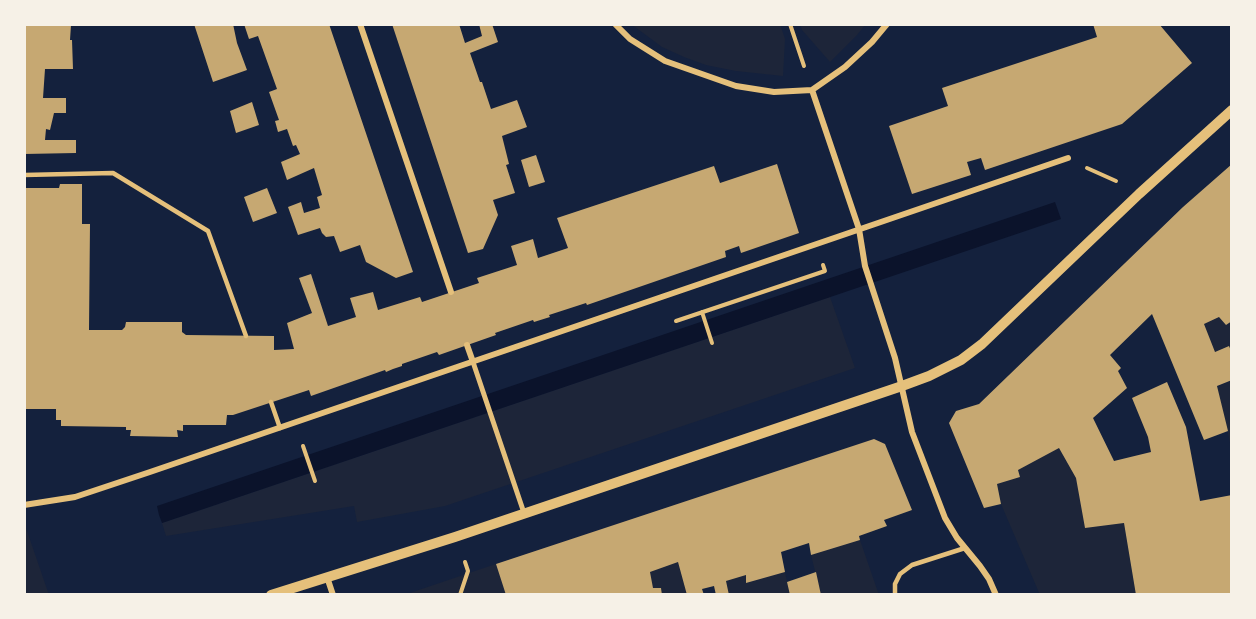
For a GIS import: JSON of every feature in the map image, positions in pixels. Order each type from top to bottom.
[{"type":"street","points":[[360,24],[451,292]]},
{"type":"street","points":[[615,24],[630,39],[665,61],[736,86],[774,92],[812,90],[845,67],[872,42],[887,24]]},
{"type":"street","points":[[812,90],[859,230],[865,266],[895,358],[912,432],[945,518],[964,548],[989,579],[996,595]]},
{"type":"street","points":[[271,595],[455,537],[902,386],[962,360],[982,344],[1139,194],[1232,110]]},
{"type":"street","points":[[24,505],[75,497],[1068,158]]},
{"type":"street","points":[[467,345],[524,513]]},
{"type":"street","points":[[327,577],[333,595]]},
{"type":"lane","points":[[24,175],[112,173],[208,231],[246,336]]},
{"type":"lane","points":[[272,402],[280,428]]},
{"type":"lane","points":[[895,595],[895,584],[900,574],[912,565],[964,548]]},
{"type":"path","points":[[790,24],[812,90]]},
{"type":"path","points":[[1068,158],[1139,194]]},
{"type":"path","points":[[669,323],[811,276]]},
{"type":"path","points":[[702,312],[712,343]]},
{"type":"path","points":[[303,446],[315,481]]},
{"type":"path","points":[[455,537],[468,571],[460,595]]},
{"type":"shaded area","points":[[631,24],[780,24],[785,39],[783,76],[706,65],[662,47]]},
{"type":"shaded area","points":[[800,24],[866,24],[830,62],[802,30]]},
{"type":"shaded area","points":[[1055,202],[1061,219],[162,523],[159,515],[157,506]]},
{"type":"shaded area","points":[[830,297],[855,368],[445,506],[357,522],[354,506],[166,536],[162,523]]},
{"type":"shaded area","points":[[1219,317],[1226,325],[1232,321],[1232,353],[1228,346],[1215,352],[1204,324]]},
{"type":"shaded area","points":[[1232,380],[1232,451],[1217,387]]},
{"type":"shaded area","points":[[1059,448],[1076,478],[1085,528],[1124,523],[1136,595],[1040,595],[1001,504],[997,484],[1020,477],[1018,470]]},
{"type":"shaded area","points":[[24,528],[26,528],[49,595],[24,595]]},
{"type":"shaded area","points":[[860,540],[879,595],[821,595],[811,555]]},
{"type":"shaded area","points":[[678,562],[687,595],[662,595],[661,588],[653,588],[650,572]]},
{"type":"shaded area","points":[[496,564],[506,595],[404,595],[475,571]]},
{"type":"shaded area","points":[[785,572],[790,595],[729,595],[726,581],[746,575],[747,583]]},
{"type":"building","points":[[24,24],[71,25],[73,69],[45,69],[43,98],[66,98],[66,113],[54,113],[50,130],[46,129],[45,140],[76,140],[76,153],[24,154]]},
{"type":"building","points":[[194,24],[233,24],[247,70],[213,82]]},
{"type":"building","points":[[244,24],[329,24],[413,272],[396,278],[366,262],[360,245],[340,252],[334,236],[326,237],[320,228],[298,235],[288,207],[301,202],[304,213],[320,208],[317,197],[322,195],[314,168],[287,180],[281,162],[300,154],[296,145],[293,146],[287,129],[278,132],[275,121],[279,120],[269,92],[277,89],[258,36],[249,39]]},
{"type":"building","points":[[392,24],[459,24],[465,43],[482,36],[479,24],[492,24],[498,42],[470,53],[491,109],[517,100],[527,127],[502,136],[509,164],[506,165],[515,193],[493,200],[498,215],[483,249],[468,253]]},
{"type":"building","points":[[1093,24],[1159,24],[1192,63],[1122,124],[985,170],[981,158],[967,162],[971,175],[912,194],[889,126],[948,106],[942,88],[1097,37]]},
{"type":"building","points":[[252,102],[259,125],[236,133],[230,111]]},
{"type":"building","points":[[536,155],[545,182],[529,187],[521,160]]},
{"type":"building","points":[[777,164],[799,233],[741,253],[739,246],[725,251],[726,257],[311,396],[309,390],[227,415],[226,425],[183,425],[183,431],[177,430],[178,437],[130,436],[131,430],[126,430],[126,427],[61,426],[61,420],[56,420],[56,409],[24,409],[24,188],[59,188],[60,184],[82,184],[82,224],[90,224],[89,330],[122,330],[126,322],[182,322],[182,332],[186,335],[274,336],[274,350],[294,349],[287,323],[312,313],[299,278],[311,274],[328,326],[356,317],[350,298],[373,292],[378,310],[420,297],[422,302],[479,283],[477,278],[517,265],[511,246],[533,239],[538,258],[568,248],[557,218],[714,166],[720,183]]},
{"type":"building","points":[[1232,164],[1232,321],[1226,325],[1219,317],[1204,324],[1215,352],[1229,346],[1232,353],[1232,380],[1217,386],[1228,431],[1204,440],[1152,314],[1110,355],[1121,368],[1118,371],[1127,388],[1093,418],[1114,461],[1151,452],[1148,437],[1132,398],[1167,382],[1186,427],[1200,501],[1232,495],[1232,595],[1136,595],[1124,523],[1085,528],[1076,478],[1059,448],[1018,470],[1020,477],[997,484],[1001,504],[984,508],[949,423],[956,411],[979,404],[1183,207]]},
{"type":"building","points":[[267,188],[277,213],[253,222],[244,197]]},
{"type":"building","points":[[874,439],[885,444],[912,510],[884,520],[887,526],[859,536],[860,540],[811,555],[809,543],[781,552],[785,572],[746,583],[746,575],[726,581],[729,595],[716,595],[714,586],[702,589],[704,595],[687,595],[678,562],[650,572],[653,588],[661,588],[662,595],[506,595],[496,564]]},
{"type":"building","points":[[816,572],[821,595],[790,595],[787,582]]}]
